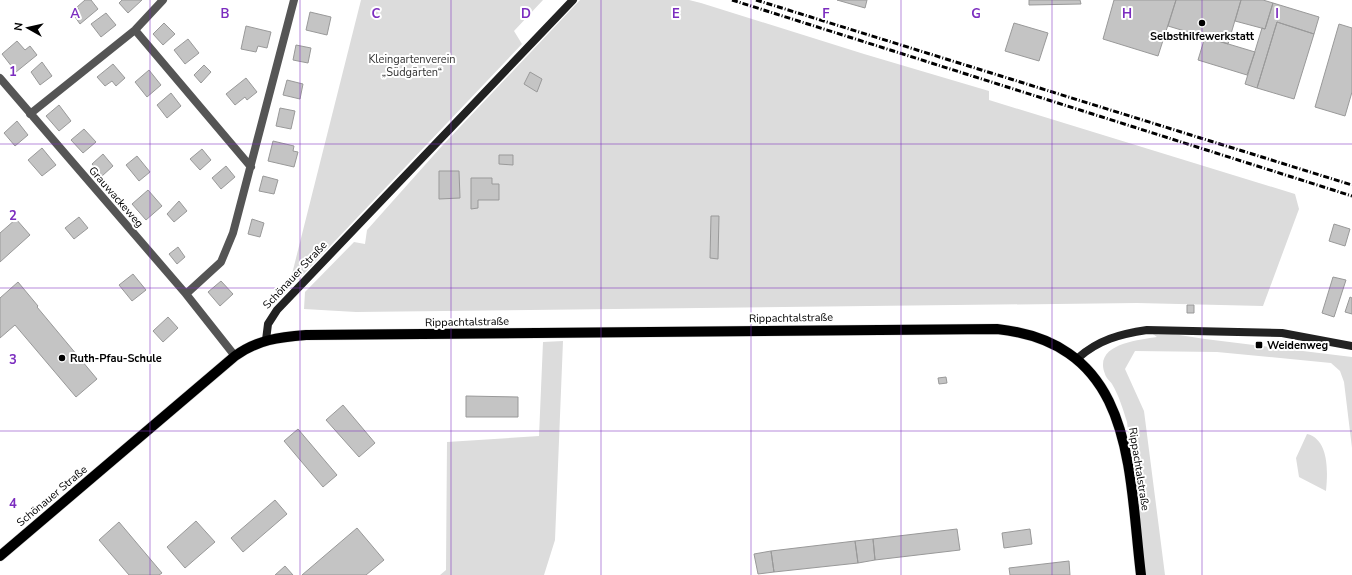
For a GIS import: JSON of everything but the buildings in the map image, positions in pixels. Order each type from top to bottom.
[{"type":"main road","name":"Rippachtalstraße","points":[[266,340],[306,335],[997,329],[1021,331],[1057,345],[1078,358],[1096,378],[1109,400],[1119,422],[1126,456],[1141,575]]},
{"type":"main road","name":"Schönauer Straße","points":[[0,556],[235,356],[245,349],[266,340]]},
{"type":"street","points":[[30,114],[135,30],[163,0]]},
{"type":"street","points":[[186,294],[221,262],[233,233],[294,0]]},
{"type":"street","name":"Schönauer Straße","points":[[266,340],[268,324],[277,310],[573,0]]},
{"type":"street","points":[[135,30],[251,168]]},
{"type":"street","name":"Grauwackeweg","points":[[0,78],[186,294],[235,356]]},
{"type":"street","points":[[1078,358],[1105,340],[1126,333],[1147,330],[1282,333],[1352,346]]},
{"type":"green space","name":"Kleingartenverein „Südgärten“","points":[[361,0],[543,0],[514,31],[522,44],[297,281],[291,278]]},
{"type":"green space","points":[[580,0],[689,0],[701,3],[989,91],[989,100],[1295,194],[1299,209],[1263,306],[1137,303],[356,312],[304,309],[305,292],[354,242],[365,244],[367,230],[441,147]]},
{"type":"green space","points":[[1147,330],[1205,339],[1352,357],[1352,448],[1344,382],[1340,371],[1331,363],[1217,352],[1135,351],[1125,369],[1144,411],[1165,575],[1146,575],[1127,422],[1117,393],[1107,378],[1103,364],[1105,356],[1119,345],[1157,337]]},
{"type":"green space","points":[[563,341],[555,540],[544,575],[440,575],[446,570],[447,442],[539,436],[543,342]]},
{"type":"green space","points":[[1307,434],[1320,442],[1326,457],[1326,491],[1299,477],[1296,458]]},
{"type":"railway","points":[[732,0],[1352,196]]},
{"type":"railway","points":[[756,0],[1352,185]]},
{"type":"place","name":"Selbsthilfewerkstatt","points":[[1202,23]]},
{"type":"place","name":"Weidenweg","points":[[1259,345]]},
{"type":"place","name":"Ruth-Pfau-Schule","points":[[62,358]]}]
